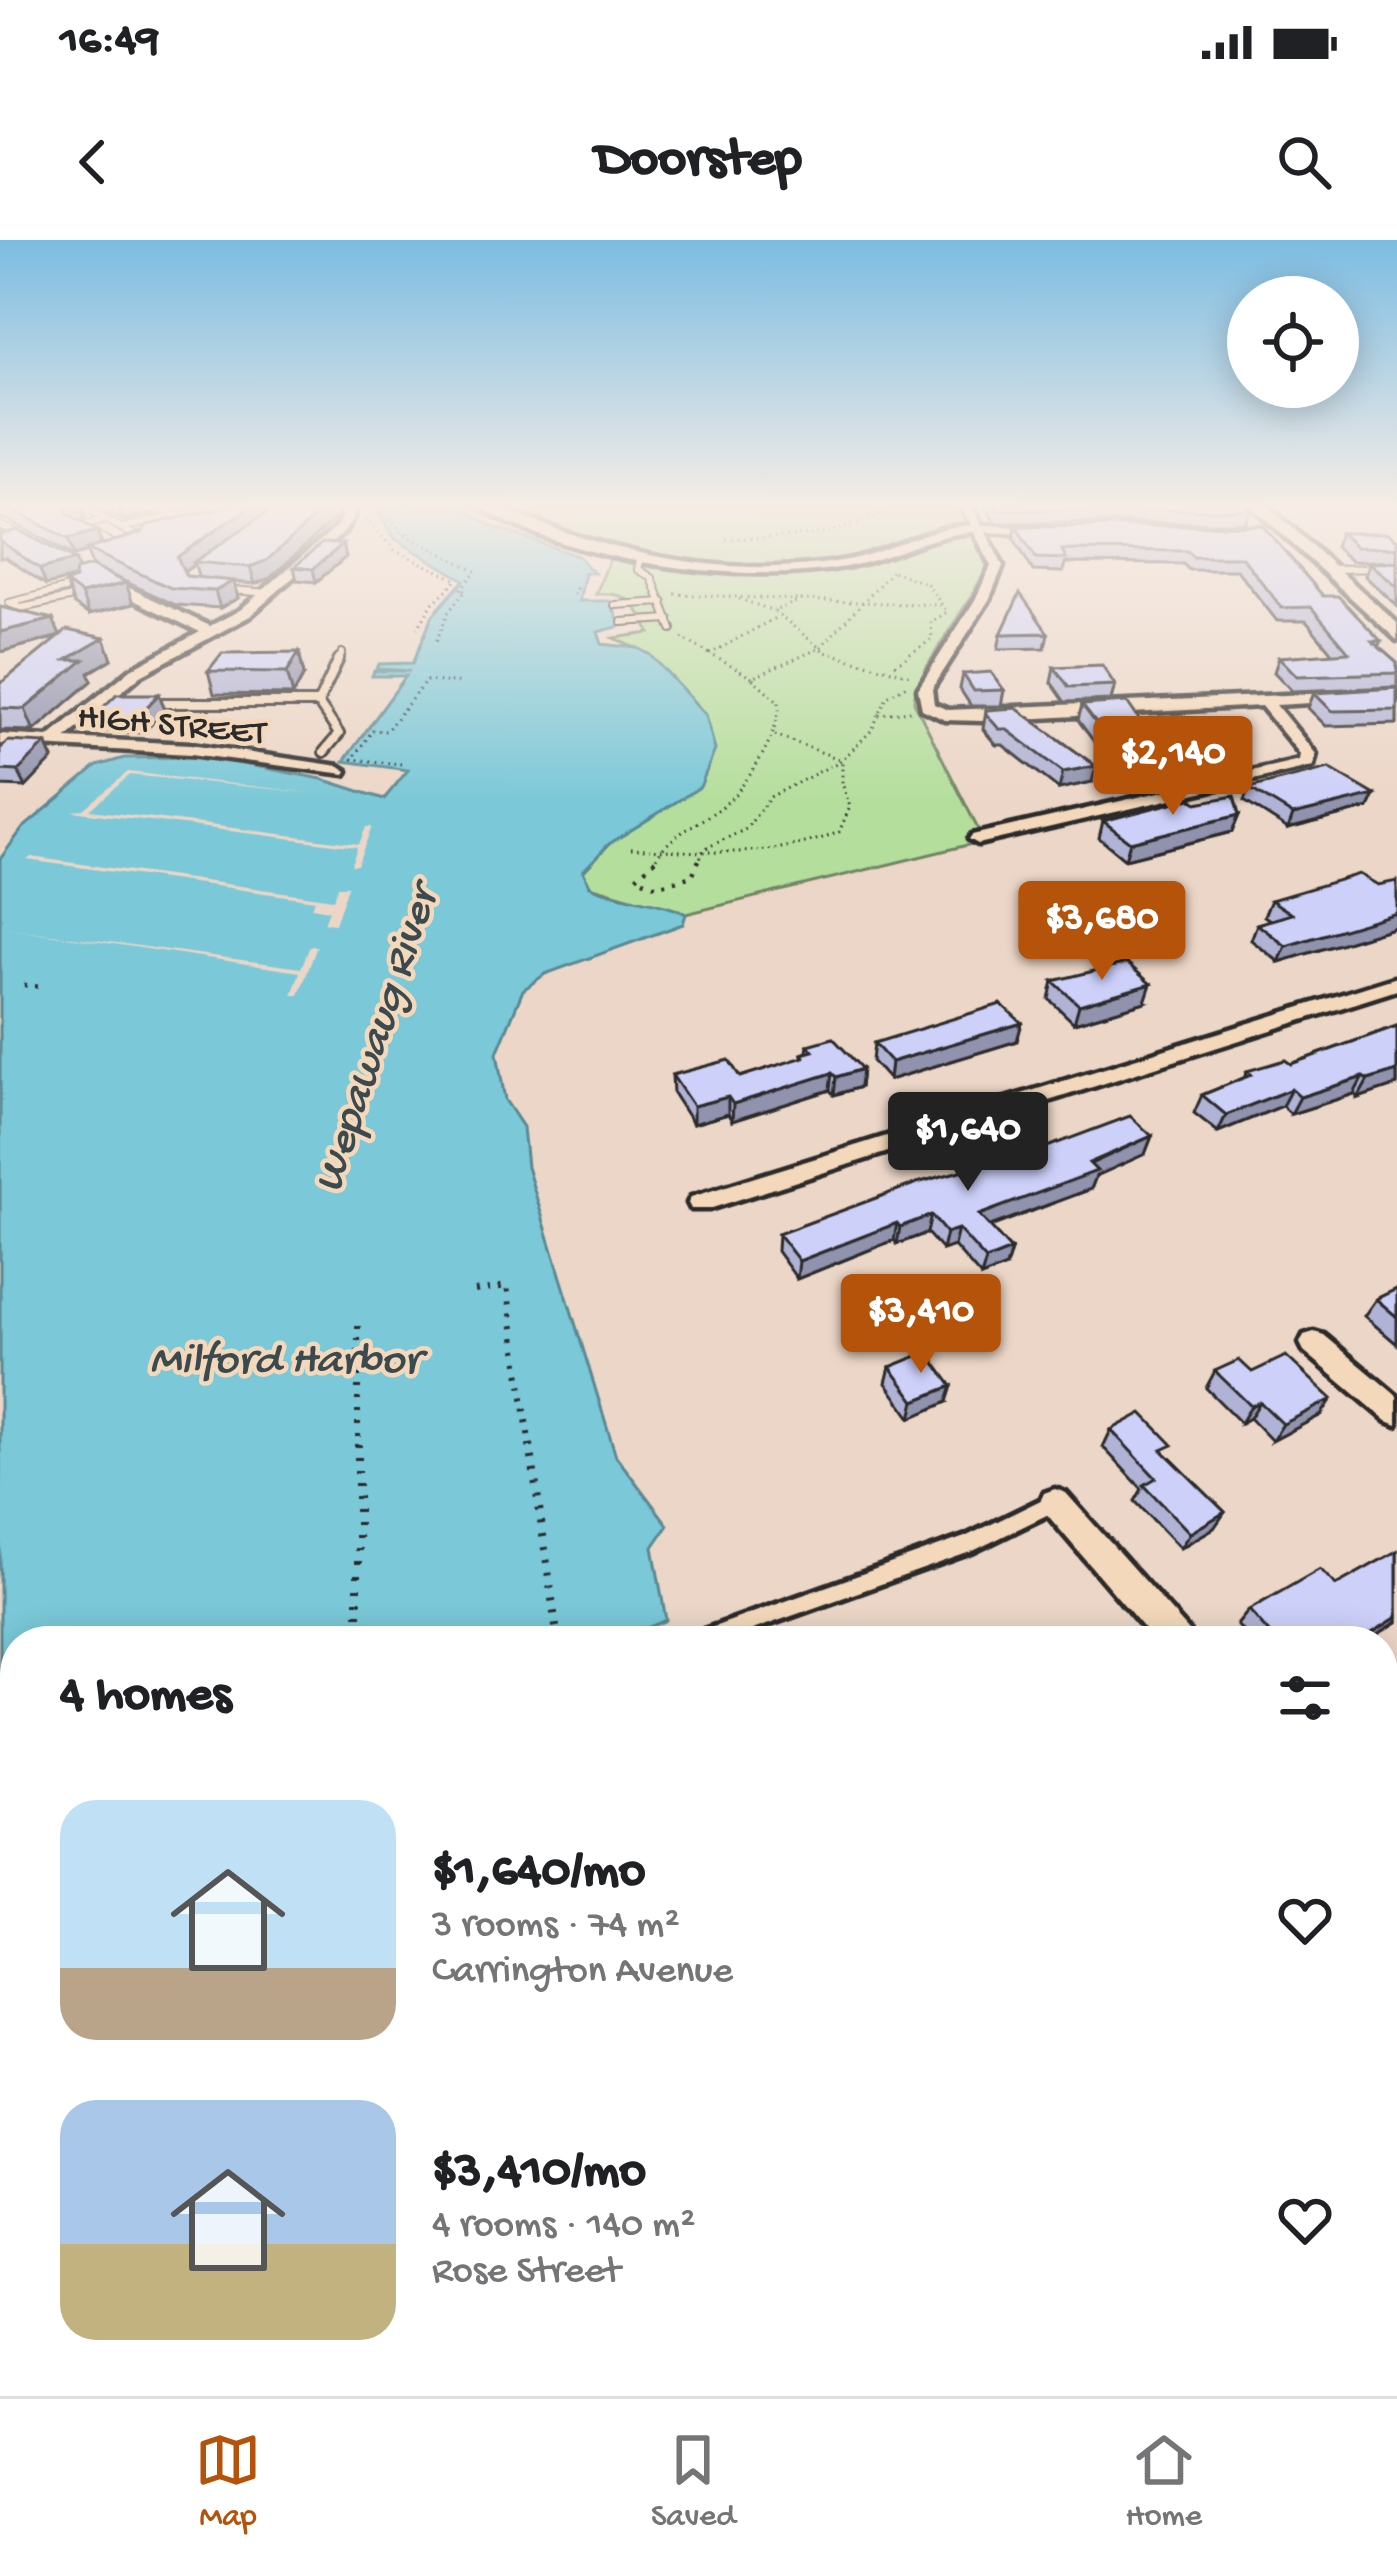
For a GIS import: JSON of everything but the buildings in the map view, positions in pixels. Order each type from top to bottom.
[{"type":"main road","points":[[1365,604],[1397,634]]},
{"type":"street","points":[[152,604],[213,633]]},
{"type":"street","points":[[53,741],[144,667],[213,633],[253,604]]},
{"type":"street","points":[[980,604],[925,689],[927,707],[937,713],[984,716],[1397,694]]},
{"type":"street","points":[[978,839],[1307,763],[1308,754],[1265,700]]},
{"type":"street","name":"HIGH STREET","points":[[7,740],[216,752],[339,771]]},
{"type":"street","points":[[700,1203],[1397,982]]},
{"type":"street","points":[[1314,1343],[1397,1413]]},
{"type":"street","points":[[1055,1502],[1163,1626]]},
{"type":"lane","points":[[10,604],[21,608],[42,604]]},
{"type":"lane","points":[[664,606],[619,614],[664,606]]},
{"type":"lane","points":[[664,606],[672,629]]},
{"type":"lane","points":[[318,703],[342,653]]},
{"type":"lane","points":[[134,703],[318,703]]},
{"type":"lane","points":[[318,703],[339,734],[324,752]]},
{"type":"lane","points":[[0,753],[7,740]]},
{"type":"lane","points":[[733,1626],[1001,1534],[1055,1502]]},
{"type":"path","points":[[418,628],[433,604]]},
{"type":"path","points":[[436,642],[455,604]]},
{"type":"path","points":[[664,606],[683,604]]},
{"type":"path","points":[[672,629],[752,678],[779,702],[770,751],[749,770],[741,789],[683,827],[656,852],[651,867],[636,877],[657,886],[692,876],[704,849],[746,829],[770,797],[842,760],[872,730],[887,696],[910,684],[911,676],[892,666],[820,648],[794,624],[751,604]]},
{"type":"path","points":[[710,655],[724,644],[764,629],[776,614],[795,604]]},
{"type":"path","points":[[752,678],[820,648],[863,604]]},
{"type":"path","points":[[892,666],[932,639],[931,622],[947,612],[942,605],[906,604]]},
{"type":"path","points":[[401,764],[352,759],[374,730],[386,731],[426,681],[460,683]]},
{"type":"path","points":[[775,735],[842,760]]},
{"type":"path","points":[[631,848],[775,853],[839,832],[850,807],[842,783],[842,760]]},
{"type":"path","points":[[24,986],[41,987]]},
{"type":"path","points":[[476,1291],[507,1286],[556,1626]]},
{"type":"path","points":[[358,1326],[358,1626]]},
{"type":"green space","points":[[631,604],[967,604],[923,674],[914,702],[984,841],[686,914],[590,886],[583,872],[609,844],[657,665],[651,655],[614,638],[650,633]]},
{"type":"water","name":"Milford Harbor","points":[[443,604],[611,604],[621,626],[598,632],[602,644],[638,648],[651,655],[706,715],[715,750],[700,787],[609,844],[583,871],[590,886],[686,914],[683,924],[545,974],[523,990],[497,1053],[505,1100],[523,1127],[527,1167],[616,1456],[668,1525],[653,1547],[666,1620],[652,1626],[0,1626],[0,859],[23,828],[97,766],[124,758],[207,757],[322,779],[384,799],[408,770],[344,761],[406,676],[372,676],[374,671],[410,671],[377,669],[379,664],[413,663],[433,615]]},
{"type":"pier","points":[[128,772],[313,793],[130,775],[90,810],[359,844],[366,827],[372,827],[357,865],[351,865],[357,847],[72,811],[84,809]]},
{"type":"pier","points":[[27,860],[333,899],[338,886],[348,886],[335,924],[324,923],[329,910],[311,907],[315,900]]},
{"type":"pier","points":[[0,927],[301,968],[310,946],[317,946],[299,995],[292,995],[300,972]]},
{"type":"water label","name":"Wepawaug River","points":[[371,1038]]}]
